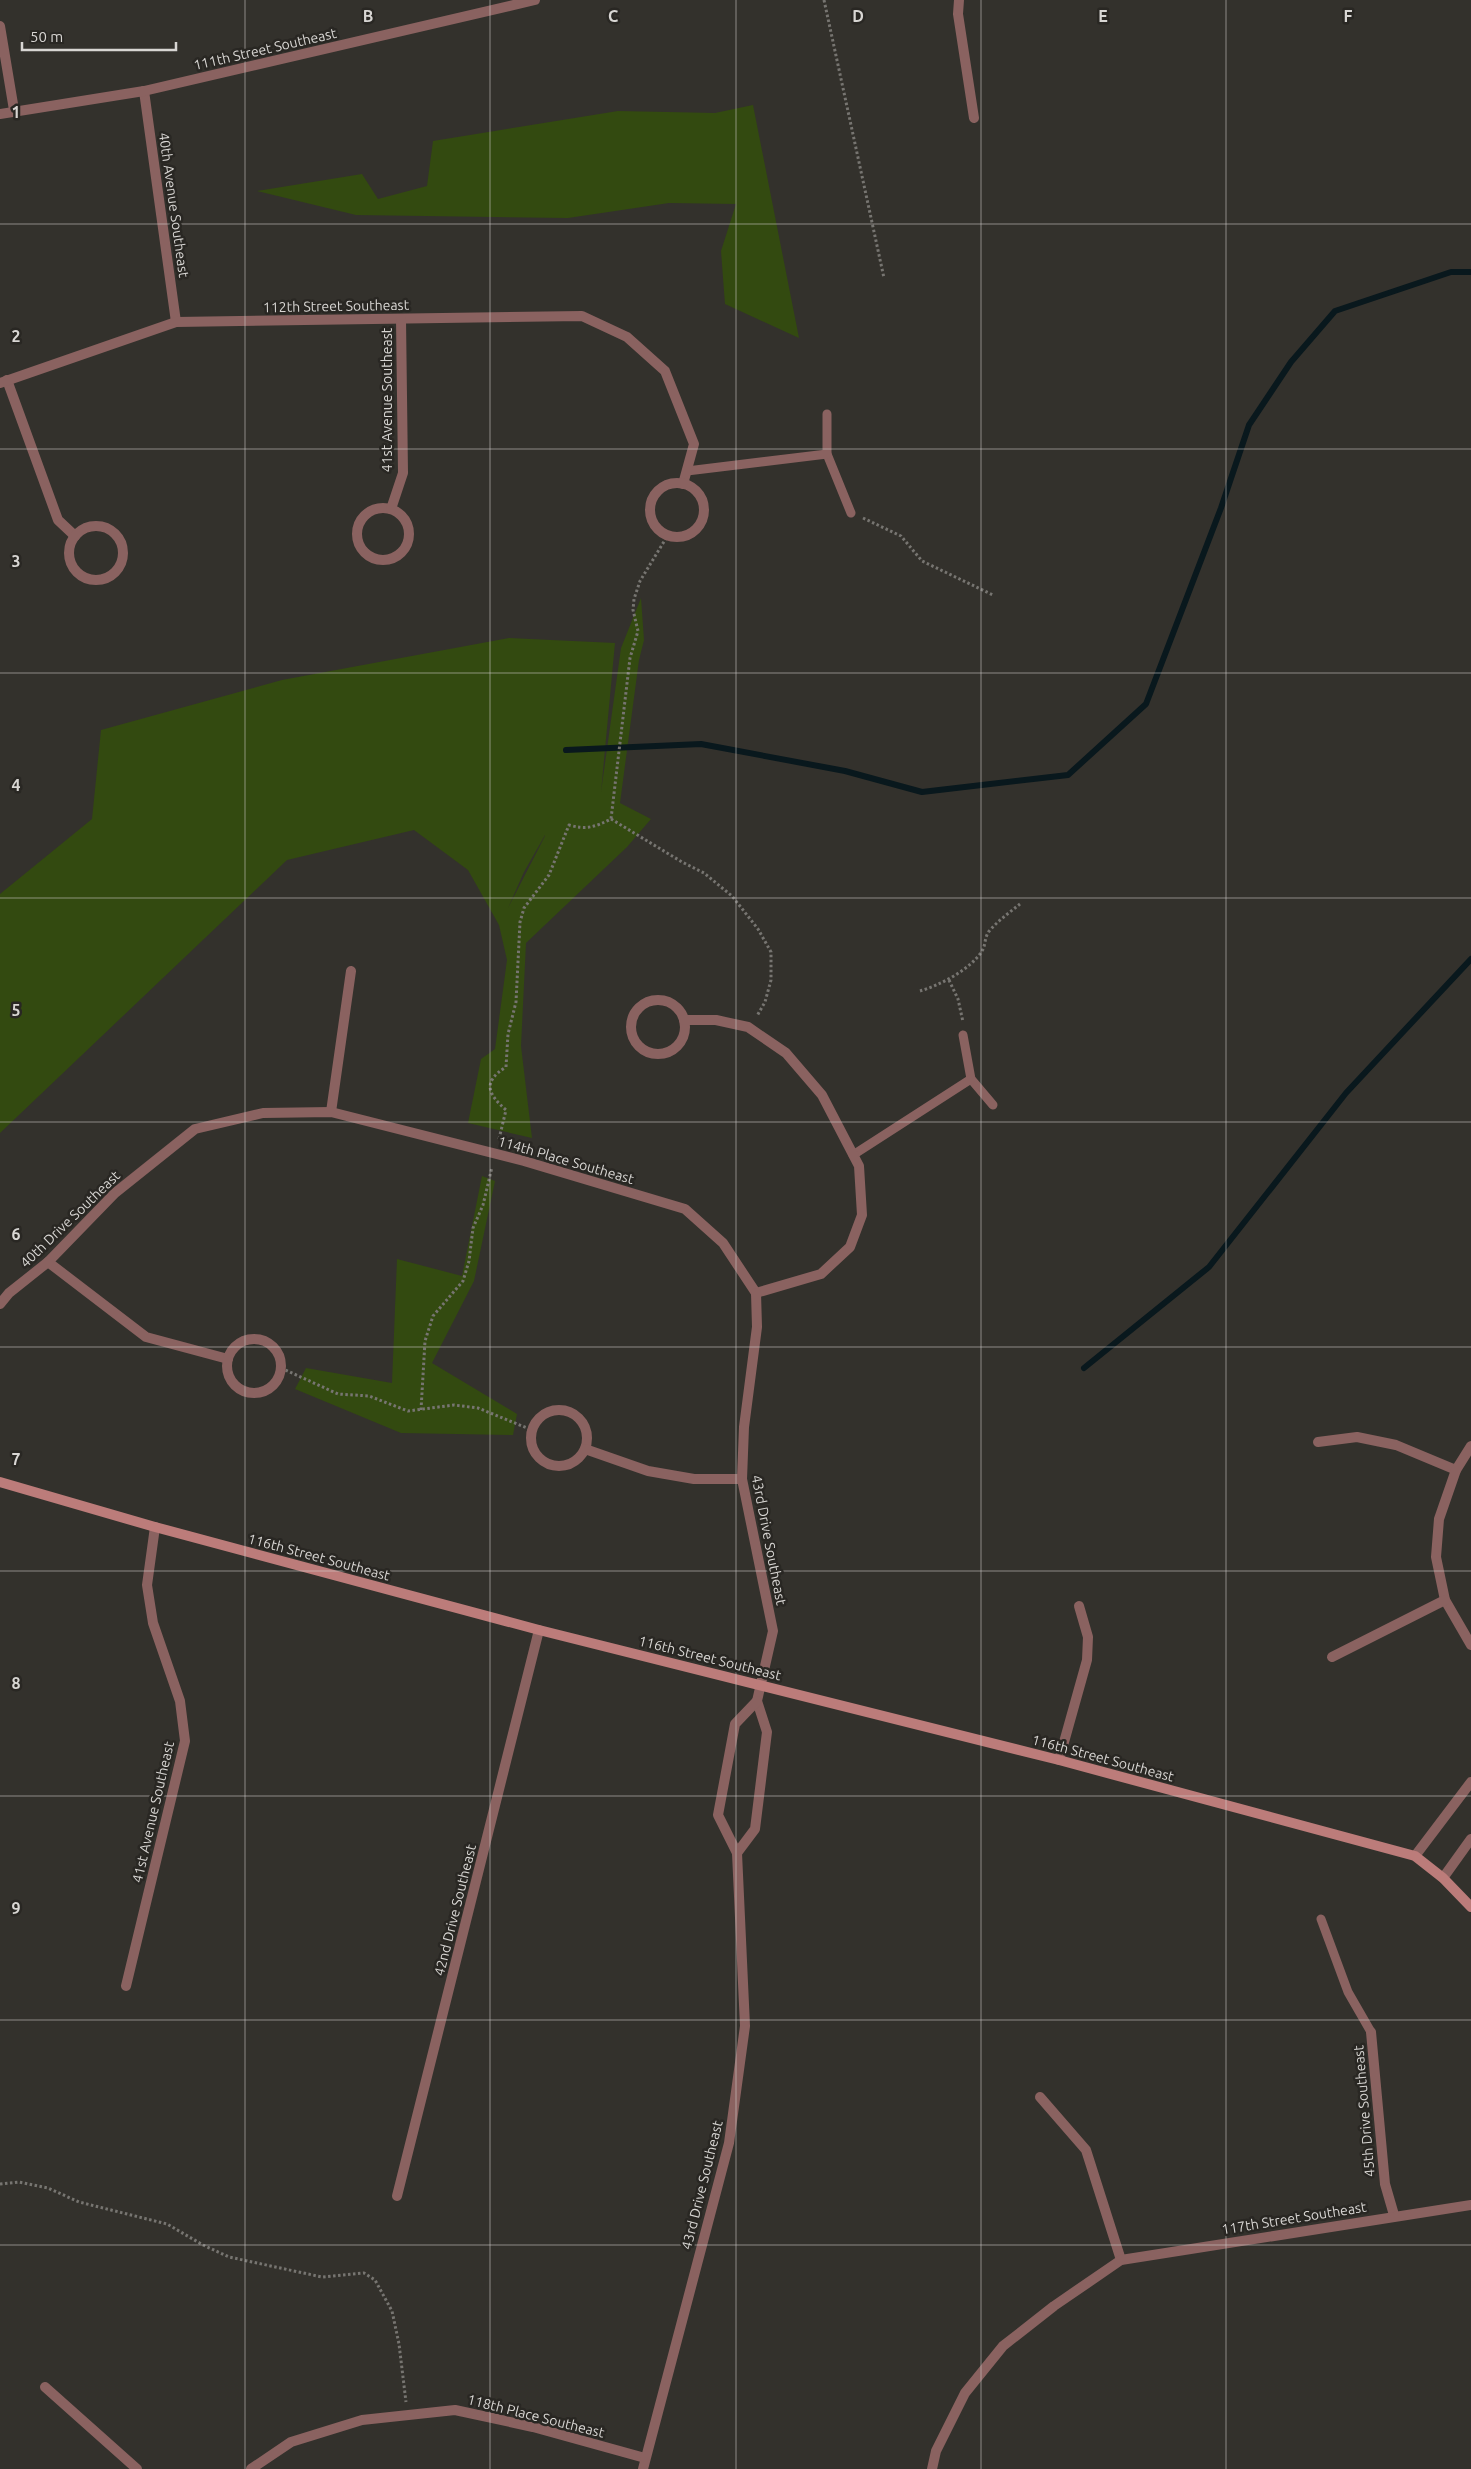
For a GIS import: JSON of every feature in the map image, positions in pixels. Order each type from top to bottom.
[{"type":"street","name":"111th Street Southeast","points":[[0,114],[14,110],[144,91],[535,0]]},
{"type":"street","points":[[959,0],[958,14],[974,118]]},
{"type":"street","points":[[0,26],[14,110]]},
{"type":"street","name":"40th Avenue Southeast","points":[[144,91],[176,322]]},
{"type":"street","name":"112th Street Southeast","points":[[3,382],[176,322],[582,316],[627,336],[665,371],[694,444],[687,471]]},
{"type":"street","name":"41st Avenue Southeast","points":[[391,509],[402,473],[401,319]]},
{"type":"street","points":[[3,382],[58,520],[75,536]]},
{"type":"street","points":[[684,484],[687,471]]},
{"type":"street","points":[[684,484],[693,488],[702,498],[703,518],[696,530],[688,535],[678,537],[668,535],[659,530],[653,522],[650,512],[652,499],[658,491],[667,485],[684,484]]},
{"type":"street","points":[[382,508],[391,509],[398,512],[406,522],[409,531],[408,541],[402,552],[394,558],[388,560],[375,559],[366,554],[360,546],[357,537],[358,527],[364,516],[370,512],[382,508]]},
{"type":"street","points":[[95,526],[105,528],[114,534],[120,542],[123,551],[117,570],[109,577],[99,580],[89,580],[80,576],[73,568],[68,556],[75,536],[82,530],[95,526]]},
{"type":"street","points":[[330,1112],[351,971]]},
{"type":"street","points":[[660,1000],[670,1003],[680,1012],[684,1020],[684,1031],[681,1040],[674,1048],[665,1052],[655,1054],[646,1051],[636,1042],[632,1033],[631,1022],[635,1013],[650,1001],[660,1000]]},
{"type":"street","points":[[684,1020],[716,1020],[748,1028],[786,1053],[822,1095],[859,1166],[862,1215],[850,1247],[821,1274],[756,1293]]},
{"type":"street","name":"114th Place Southeast","points":[[330,1112],[495,1153],[685,1209],[723,1243],[756,1293]]},
{"type":"street","name":"40th Drive Southeast","points":[[0,1304],[9,1294],[48,1262],[115,1193],[195,1129],[263,1113],[330,1112]]},
{"type":"street","points":[[48,1262],[146,1337],[228,1360]]},
{"type":"street","name":"43rd Drive Southeast","points":[[643,2469],[729,2143],[745,2026],[737,1852],[718,1815],[735,1724],[757,1701],[773,1630],[742,1479],[744,1427],[757,1327],[756,1293]]},
{"type":"street","points":[[259,1339],[266,1341],[276,1350],[280,1358],[281,1368],[278,1378],[272,1386],[263,1391],[253,1393],[240,1389],[233,1382],[228,1369],[228,1360],[237,1345],[246,1340],[259,1339]]},
{"type":"street","points":[[555,1410],[568,1412],[578,1417],[584,1425],[587,1435],[585,1449],[579,1458],[571,1464],[560,1466],[550,1464],[541,1459],[534,1451],[531,1441],[532,1430],[537,1421],[545,1414],[555,1410]]},
{"type":"street","points":[[1318,1442],[1357,1437],[1396,1446],[1456,1470]]},
{"type":"street","points":[[1471,1446],[1456,1470],[1439,1519],[1436,1557],[1445,1600],[1471,1645]]},
{"type":"street","points":[[585,1449],[648,1470],[694,1479],[742,1479]]},
{"type":"street","name":"116th Street Southeast","points":[[0,1482],[155,1527],[539,1630],[1059,1760],[1416,1856]]},
{"type":"street","name":"41st Avenue Southeast","points":[[126,1986],[185,1741],[180,1701],[153,1623],[147,1585],[155,1527]]},
{"type":"street","points":[[1332,1657],[1445,1600]]},
{"type":"street","points":[[1059,1760],[1087,1660],[1088,1637],[1079,1606]]},
{"type":"street","name":"42nd Drive Southeast","points":[[398,2196],[539,1630]]},
{"type":"street","points":[[737,1852],[755,1828],[767,1732],[757,1701]]},
{"type":"street","points":[[1471,1782],[1416,1856],[1443,1878],[1471,1907]]},
{"type":"street","points":[[1443,1878],[1471,1839]]},
{"type":"street","name":"45th Drive Southeast","points":[[1371,2032],[1385,2184],[1394,2216]]},
{"type":"street","points":[[932,2469],[936,2451],[965,2393],[1003,2346],[1054,2306],[1121,2260],[1086,2150],[1040,2097]]},
{"type":"street","name":"117th Street Southeast","points":[[1121,2260],[1471,2205]]},
{"type":"street","points":[[45,2387],[137,2469]]},
{"type":"street","name":"118th Place Southeast","points":[[250,2469],[291,2442],[362,2420],[455,2410],[533,2428],[645,2458]]},
{"type":"lane","points":[[827,414],[827,454],[851,513]]},
{"type":"lane","points":[[687,471],[827,454]]},
{"type":"lane","points":[[963,1035],[971,1078],[993,1105]]},
{"type":"lane","points":[[853,1155],[971,1078]]},
{"type":"lane","points":[[1322,1919],[1348,1992],[1371,2032]]},
{"type":"path","points":[[824,0],[884,278]]},
{"type":"path","points":[[851,513],[901,536],[922,561],[994,595]]},
{"type":"path","points":[[610,819],[630,658],[638,631],[633,610],[634,599],[640,582],[668,535]]},
{"type":"path","points":[[610,819],[704,873],[732,896],[758,929],[771,952],[771,980],[765,1002],[748,1028]]},
{"type":"path","points":[[421,1410],[425,1341],[433,1316],[463,1281],[469,1261],[473,1228],[483,1205],[506,1110],[494,1099],[490,1091],[491,1080],[496,1074],[506,1068],[508,1034],[516,1002],[517,942],[524,908],[549,875],[569,825],[582,829],[595,827],[610,819]]},
{"type":"path","points":[[920,991],[948,980],[977,956],[983,950],[984,940],[989,931],[1020,904]]},
{"type":"path","points":[[948,980],[962,1014],[963,1035]]},
{"type":"path","points":[[281,1368],[338,1394],[369,1396],[408,1411],[454,1405],[478,1408],[532,1430]]},
{"type":"path","points":[[0,2184],[19,2182],[48,2188],[79,2202],[167,2224],[203,2245],[229,2257],[322,2277],[364,2273],[375,2280],[392,2311],[399,2344],[408,2415]]},
{"type":"green space","points":[[753,105],[799,338],[725,304],[721,251],[736,204],[669,203],[568,218],[356,215],[257,191],[362,174],[378,199],[427,186],[433,141],[618,111],[715,113]]},
{"type":"green space","points":[[641,598],[644,640],[639,660],[620,803],[651,819],[627,847],[526,943],[521,1046],[532,1138],[468,1123],[481,1059],[495,1049],[507,960],[499,925],[468,870],[414,830],[287,860],[0,1133],[0,894],[92,819],[101,730],[282,680],[509,638],[615,643],[601,792],[621,648]],"holes":[[[545,836],[508,908],[524,872]]]},
{"type":"green space","points":[[482,1176],[495,1181],[474,1281],[432,1363],[517,1414],[513,1435],[401,1433],[295,1389],[306,1368],[392,1383],[397,1259],[462,1276]]},
{"type":"waterway","points":[[566,750],[701,744],[845,771],[922,792],[1068,775],[1146,704],[1221,508],[1249,425],[1291,362],[1335,311],[1451,272],[1471,272]]},
{"type":"waterway","points":[[1084,1368],[1209,1267],[1346,1093],[1471,959]]}]
